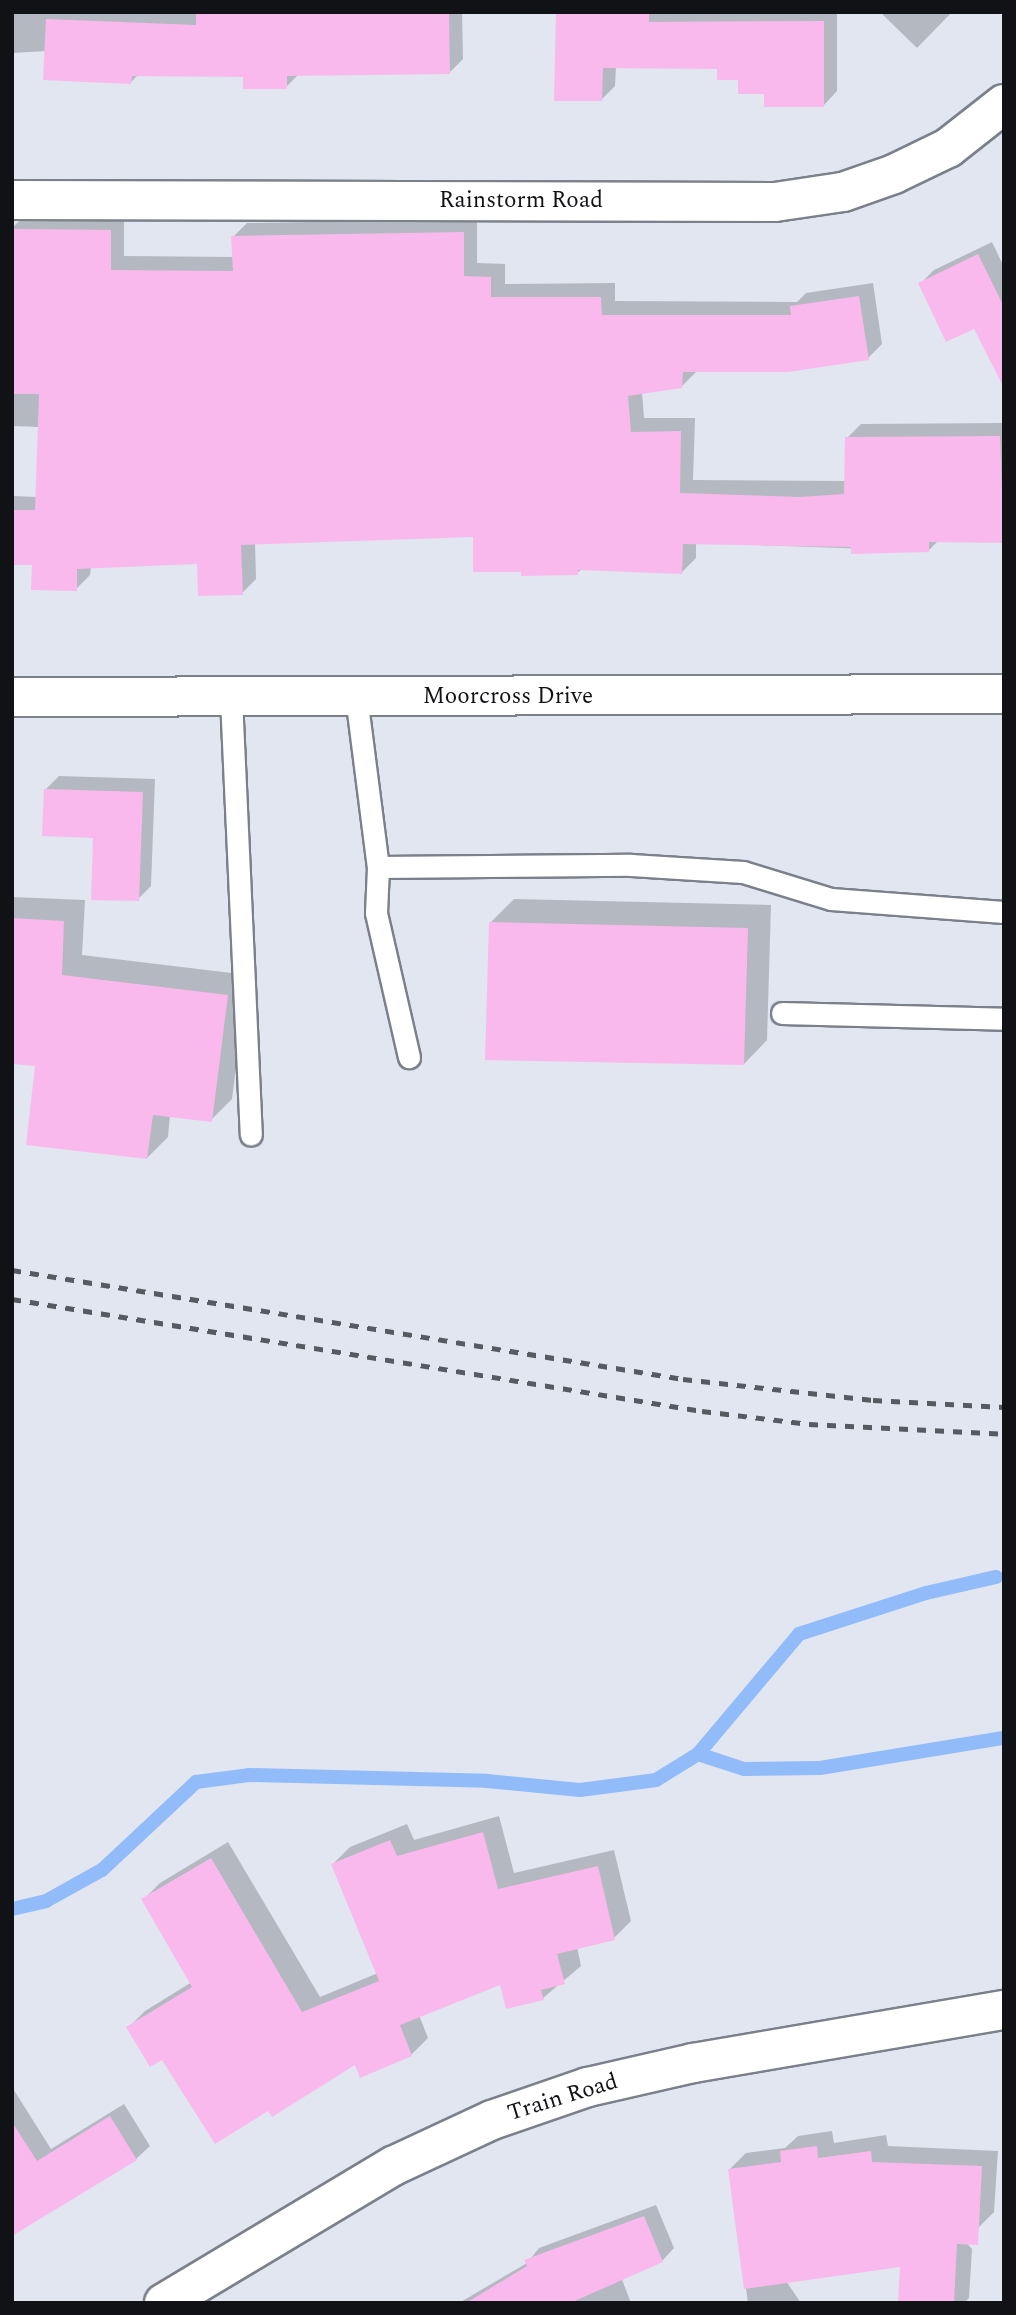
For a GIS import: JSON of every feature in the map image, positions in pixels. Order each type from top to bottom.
[{"type":"street","name":"Rainstorm Road","points":[[12,200],[775,202],[843,192],[894,174],[948,148],[1004,104]]},
{"type":"street","name":"Moorcross Drive","points":[[12,697],[1004,694]]},
{"type":"street","name":"Train Road","points":[[164,2303],[393,2166],[492,2120],[588,2087],[693,2063],[1004,2010]]},
{"type":"lane","points":[[356,696],[378,867],[376,913],[409,1057]]},
{"type":"lane","points":[[231,698],[251,1135]]},
{"type":"lane","points":[[378,867],[631,864],[729,871],[779,881],[831,899],[1004,912]]},
{"type":"lane","points":[[782,1013],[1004,1019]]},
{"type":"building","points":[[556,12],[649,12],[649,22],[824,21],[824,107],[764,107],[764,94],[738,94],[738,80],[717,80],[717,69],[603,68],[602,101],[554,101]]},
{"type":"building","points":[[449,13],[450,74],[287,76],[287,89],[243,89],[243,77],[132,76],[131,84],[43,80],[46,19],[196,25],[196,14]]},
{"type":"building","points":[[12,229],[111,230],[111,270],[233,271],[231,236],[464,232],[464,276],[491,277],[491,297],[601,297],[602,315],[791,315],[790,306],[859,296],[869,360],[788,372],[683,372],[682,388],[628,396],[631,432],[681,431],[680,493],[800,497],[844,494],[845,437],[1000,436],[1004,543],[929,542],[929,552],[851,554],[851,547],[683,544],[682,574],[578,570],[578,575],[521,576],[521,572],[473,572],[473,537],[241,545],[243,595],[198,596],[197,564],[77,569],[77,591],[31,590],[32,565],[12,565],[12,510],[35,510],[39,394],[12,394]]},
{"type":"building","points":[[978,254],[1004,307],[1004,388],[974,329],[946,342],[918,283]]},
{"type":"building","points":[[44,789],[143,792],[139,901],[91,900],[93,838],[42,836]]},
{"type":"building","points":[[12,918],[64,921],[62,975],[228,995],[212,1122],[153,1115],[147,1159],[26,1145],[35,1066],[12,1064]]},
{"type":"building","points":[[489,922],[748,928],[744,1065],[485,1060]]},
{"type":"building","points":[[483,1832],[498,1889],[598,1866],[615,1940],[557,1954],[565,1984],[541,1990],[544,2000],[506,2009],[500,1985],[400,2025],[412,2056],[360,2078],[355,2065],[272,2117],[268,2111],[215,2144],[162,2060],[150,2067],[126,2027],[192,1987],[141,1899],[211,1858],[302,2012],[379,1981],[331,1864],[390,1840],[397,1856]]},
{"type":"building","points":[[110,2116],[137,2160],[12,2236],[12,2122],[37,2161]]},
{"type":"building","points":[[817,2146],[818,2158],[871,2151],[872,2162],[982,2166],[978,2245],[957,2244],[954,2303],[898,2303],[900,2267],[744,2289],[728,2169],[781,2162],[780,2151]]},
{"type":"building","points":[[644,2216],[663,2262],[570,2303],[466,2303],[527,2266],[524,2260]]},
{"type":"waterway","points":[[698,1754],[799,1634],[926,1593],[996,1577]]},
{"type":"waterway","points":[[12,1909],[46,1901],[102,1870],[196,1782],[249,1775],[487,1781],[580,1790],[656,1780],[698,1754],[744,1769],[820,1768],[1004,1738]]},
{"type":"railway","points":[[12,1270],[683,1379],[873,1400],[1004,1407]]},
{"type":"railway","points":[[12,1299],[702,1411],[809,1424],[1004,1434]]}]
